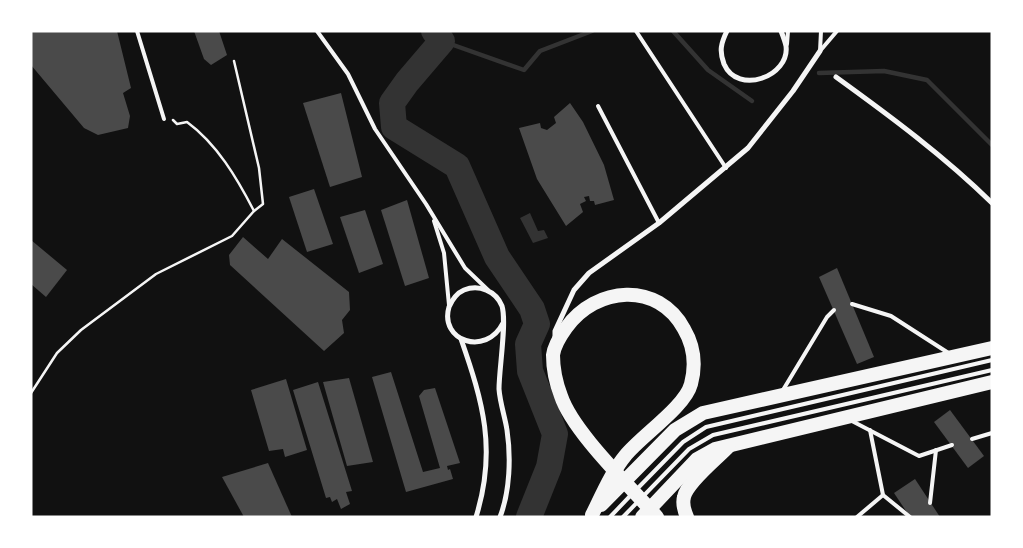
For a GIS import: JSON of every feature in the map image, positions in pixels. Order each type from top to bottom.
[{"type":"highway","points":[[591,516],[611,477],[625,456],[686,396],[694,367],[690,340],[679,320],[667,308],[652,300],[630,294],[608,296],[590,304],[574,318],[562,334],[553,354],[555,376],[561,397],[569,414],[657,517]]},
{"type":"highway","points":[[591,516],[676,430],[703,413],[992,348]]},
{"type":"highway","points":[[642,517],[697,459],[715,449],[733,443],[992,382]]},
{"type":"highway","points":[[687,517],[683,506],[684,496],[690,486],[733,443]]},
{"type":"street","points":[[727,31],[722,42],[720,54],[727,70],[737,80],[754,81],[771,75],[782,63],[786,48],[781,31]]},
{"type":"street","points":[[553,354],[555,331],[574,290],[589,273],[659,223],[748,148],[794,91],[820,50]]},
{"type":"street","points":[[836,77],[886,113],[950,165],[992,203]]},
{"type":"street","points":[[476,517],[485,486],[487,432],[476,382],[461,339],[450,325],[449,307],[458,294],[473,288],[488,290],[496,296],[501,304],[499,392],[507,432],[508,468],[500,517]]},
{"type":"street","points":[[461,339],[481,343],[498,332],[502,323]]},
{"type":"lane","points":[[138,31],[164,119]]},
{"type":"lane","points":[[316,31],[348,74],[375,129],[431,212],[465,268],[488,290]]},
{"type":"lane","points":[[636,31],[726,168]]},
{"type":"lane","points":[[786,48],[788,31]]},
{"type":"lane","points":[[820,50],[822,31]]},
{"type":"lane","points":[[820,50],[837,32]]},
{"type":"lane","points":[[598,106],[659,223]]},
{"type":"lane","points":[[431,212],[444,253],[449,307]]},
{"type":"lane","points":[[852,304],[891,316],[954,357]]},
{"type":"lane","points":[[780,396],[834,310]]},
{"type":"lane","points":[[610,517],[683,442],[706,427],[992,360]]},
{"type":"lane","points":[[623,517],[689,449],[713,435],[992,370]]},
{"type":"lane","points":[[843,417],[919,456],[952,446]]},
{"type":"lane","points":[[870,430],[883,495],[910,517]]},
{"type":"lane","points":[[972,439],[992,433]]},
{"type":"lane","points":[[930,503],[936,450]]},
{"type":"lane","points":[[857,517],[883,495]]},
{"type":"path","points":[[31,393],[58,353],[81,330],[156,274],[232,236],[254,211],[263,204],[259,168],[234,62]]},
{"type":"path","points":[[162,111],[177,124],[187,122],[198,130],[237,179],[254,211]]},
{"type":"shaded area","points":[[530,213],[538,231],[544,230],[548,238],[533,243],[520,218]]},
{"type":"building","points":[[31,31],[117,31],[131,88],[123,93],[130,116],[128,128],[98,135],[84,128],[31,65]]},
{"type":"building","points":[[194,31],[219,31],[227,55],[211,65],[204,59]]},
{"type":"building","points":[[341,93],[362,177],[330,187],[303,103]]},
{"type":"building","points":[[570,103],[583,122],[604,165],[614,200],[595,205],[594,201],[590,201],[589,196],[584,197],[586,201],[580,204],[583,212],[566,226],[537,179],[519,128],[540,123],[541,128],[547,130],[556,123],[554,117]]},
{"type":"building","points":[[314,189],[333,244],[307,252],[289,197]]},
{"type":"building","points":[[407,200],[429,278],[405,286],[381,210]]},
{"type":"building","points":[[365,210],[383,264],[359,273],[340,217]]},
{"type":"building","points":[[243,237],[268,259],[282,239],[349,292],[350,310],[342,320],[344,333],[324,351],[230,265],[229,255]]},
{"type":"building","points":[[31,240],[67,270],[46,297],[31,284]]},
{"type":"building","points":[[837,268],[874,357],[857,364],[819,277]]},
{"type":"building","points":[[391,372],[423,472],[440,468],[419,396],[424,390],[435,388],[460,463],[447,466],[453,479],[406,492],[372,377]]},
{"type":"building","points":[[349,378],[373,462],[347,466],[323,382]]},
{"type":"building","points":[[286,379],[307,450],[285,457],[283,449],[269,451],[251,390]]},
{"type":"building","points":[[318,382],[352,491],[346,492],[350,504],[341,509],[337,499],[332,502],[330,497],[326,498],[293,390]]},
{"type":"building","points":[[950,410],[984,456],[968,468],[934,422]]},
{"type":"building","points":[[268,463],[292,517],[244,517],[222,477]]},
{"type":"building","points":[[915,479],[940,517],[910,517],[894,493]]},
{"type":"waterway","points":[[434,31],[442,41],[407,82],[392,103],[394,127],[457,166],[497,257],[532,309],[537,324],[528,344],[530,371],[555,434],[549,467],[529,517]]},
{"type":"waterway","points":[[442,41],[524,70],[540,51],[592,31]]},
{"type":"waterway","points":[[673,31],[708,70],[752,101]]},
{"type":"waterway","points":[[819,73],[884,71],[927,80],[992,145]]}]
